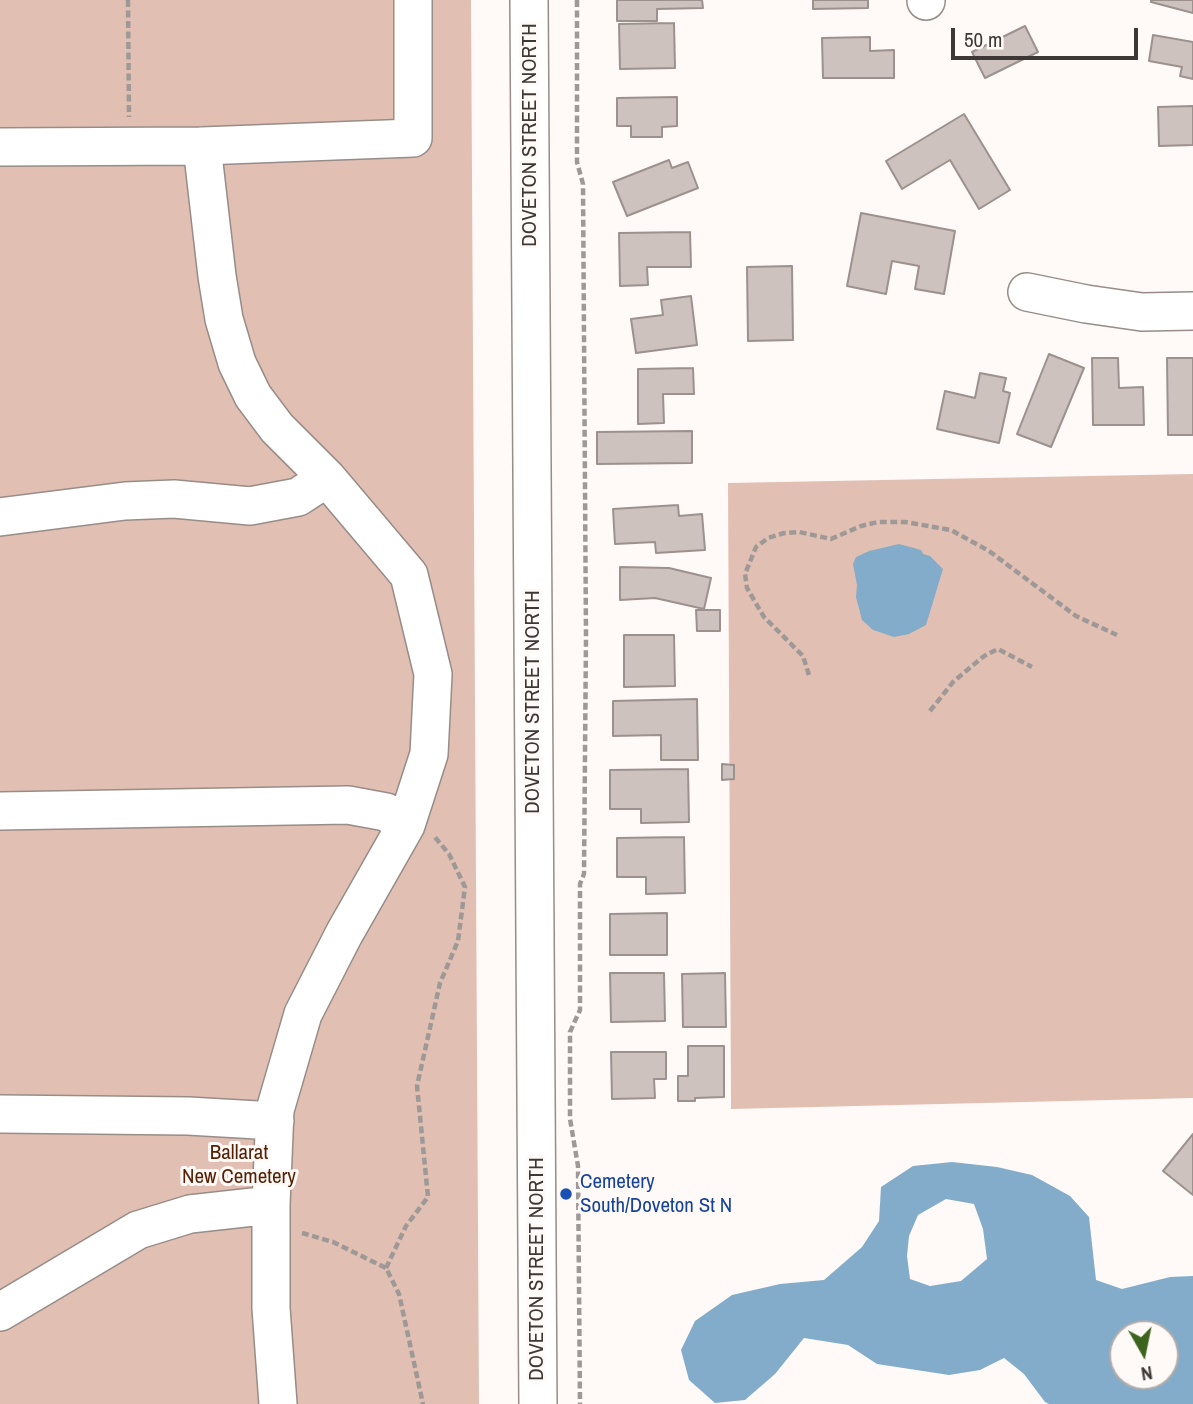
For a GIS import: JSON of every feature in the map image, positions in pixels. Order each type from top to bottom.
[{"type":"street","points":[[0,147],[202,146],[413,138],[413,0]]},
{"type":"street","name":"DOVETON STREET NORTH","points":[[529,0],[538,1404]]},
{"type":"street","points":[[202,146],[217,276],[224,319],[237,363],[253,396],[277,428],[327,478],[409,575],[433,674],[429,754],[409,817],[303,1014],[275,1110],[271,1308],[278,1404]]},
{"type":"street","points":[[1027,292],[1142,312],[1193,311]]},
{"type":"street","points":[[0,517],[125,501],[174,499],[250,506],[298,497],[327,478]]},
{"type":"street","points":[[0,811],[348,805],[409,817]]},
{"type":"street","points":[[0,1114],[188,1116],[275,1121]]},
{"type":"street","points":[[0,1312],[138,1230],[190,1214],[271,1215]]},
{"type":"path","points":[[128,0],[130,145]]},
{"type":"path","points":[[577,0],[577,162],[583,184],[586,636],[580,1010],[570,1032],[570,1119],[578,1166],[580,1404]]},
{"type":"path","points":[[809,675],[803,656],[764,617],[747,589],[745,573],[756,547],[768,538],[784,533],[808,533],[831,539],[878,522],[905,522],[951,530],[989,551],[1076,616],[1117,635]]},
{"type":"path","points":[[930,711],[953,682],[984,656],[998,649],[1032,667]]},
{"type":"path","points":[[386,1268],[406,1226],[428,1197],[417,1086],[440,983],[458,940],[465,887],[449,854],[409,817]]},
{"type":"path","points":[[271,1215],[386,1268],[399,1294],[423,1404]]},
{"type":"green space","name":"Ballarat New Cemetery","points":[[0,0],[471,0],[479,1404],[0,1404]]},
{"type":"green space","points":[[1193,474],[1193,1098],[731,1109],[728,483]]},
{"type":"water","points":[[899,544],[921,550],[943,569],[926,625],[909,634],[894,637],[873,630],[862,620],[856,597],[853,564],[856,557],[869,551]]},
{"type":"water","points":[[952,1162],[997,1167],[1032,1175],[1070,1196],[1089,1217],[1096,1280],[1122,1289],[1170,1277],[1193,1276],[1193,1404],[1049,1404],[1024,1374],[1004,1358],[980,1370],[949,1375],[877,1364],[848,1345],[804,1338],[775,1374],[745,1400],[715,1403],[689,1380],[681,1350],[695,1321],[732,1295],[780,1284],[824,1280],[862,1247],[879,1221],[881,1187],[913,1166]],"holes":[[[946,1199],[974,1204],[983,1229],[987,1259],[961,1281],[930,1286],[910,1279],[907,1256],[909,1236],[918,1215]]]},
{"type":"building","points":[[617,0],[702,0],[703,8],[657,9],[657,21],[617,21]]},
{"type":"building","points":[[813,0],[868,0],[868,8],[813,9]]},
{"type":"building","points":[[1193,0],[1193,13],[1151,2]]},
{"type":"building","points":[[674,23],[675,68],[620,69],[619,24]]},
{"type":"building","points":[[1025,26],[1038,52],[985,78],[972,52]]},
{"type":"building","points":[[1153,35],[1193,42],[1193,79],[1180,76],[1182,67],[1149,61]]},
{"type":"building","points":[[870,37],[870,51],[894,50],[894,78],[823,78],[822,38]]},
{"type":"building","points":[[677,97],[677,126],[662,127],[662,137],[631,137],[631,126],[617,126],[617,98]]},
{"type":"building","points":[[1193,106],[1193,145],[1159,146],[1158,107]]},
{"type":"building","points":[[964,114],[1010,190],[979,209],[950,160],[902,189],[886,161]]},
{"type":"building","points":[[669,160],[672,168],[688,162],[698,188],[627,216],[613,182]]},
{"type":"building","points":[[861,213],[955,231],[944,294],[915,289],[919,266],[892,261],[886,294],[847,286]]},
{"type":"building","points":[[690,232],[691,267],[647,267],[648,285],[620,286],[619,233]]},
{"type":"building","points":[[792,266],[793,340],[748,341],[747,267]]},
{"type":"building","points":[[691,296],[697,345],[636,353],[631,319],[663,315],[661,300]]},
{"type":"building","points":[[1049,354],[1084,368],[1051,447],[1017,434]]},
{"type":"building","points":[[1092,358],[1118,358],[1119,388],[1143,387],[1144,425],[1093,425]]},
{"type":"building","points":[[1167,358],[1193,358],[1193,435],[1168,435]]},
{"type":"building","points":[[693,368],[694,394],[663,394],[664,423],[638,424],[638,369]]},
{"type":"building","points":[[980,373],[1006,378],[1003,391],[1010,393],[999,443],[937,429],[945,391],[975,398]]},
{"type":"building","points":[[692,431],[692,463],[597,464],[597,432]]},
{"type":"building","points":[[678,505],[679,516],[702,514],[705,550],[656,553],[655,542],[615,544],[613,509]]},
{"type":"building","points":[[620,567],[669,568],[711,578],[704,609],[655,598],[620,600]]},
{"type":"building","points":[[696,610],[720,610],[720,631],[697,631]]},
{"type":"building","points":[[624,635],[674,635],[675,686],[624,687]]},
{"type":"building","points":[[697,699],[698,760],[661,760],[661,735],[613,736],[613,701]]},
{"type":"building","points":[[722,764],[734,765],[734,779],[722,780]]},
{"type":"building","points":[[688,769],[689,822],[641,823],[641,809],[610,809],[610,770]]},
{"type":"building","points":[[684,837],[685,893],[646,894],[646,877],[617,877],[617,838]]},
{"type":"building","points":[[667,913],[667,955],[610,955],[610,914]]},
{"type":"building","points":[[610,973],[664,973],[665,1021],[611,1022]]},
{"type":"building","points":[[725,973],[726,1027],[683,1027],[682,974]]},
{"type":"building","points":[[688,1046],[724,1046],[724,1097],[678,1101],[678,1076],[688,1076]]},
{"type":"building","points":[[611,1052],[666,1052],[666,1079],[654,1079],[655,1098],[612,1099]]},
{"type":"building","points":[[1193,1134],[1193,1195],[1163,1171]]},
{"type":"place","name":"Cemetery South/Doveton St N","points":[[566,1194]]}]
